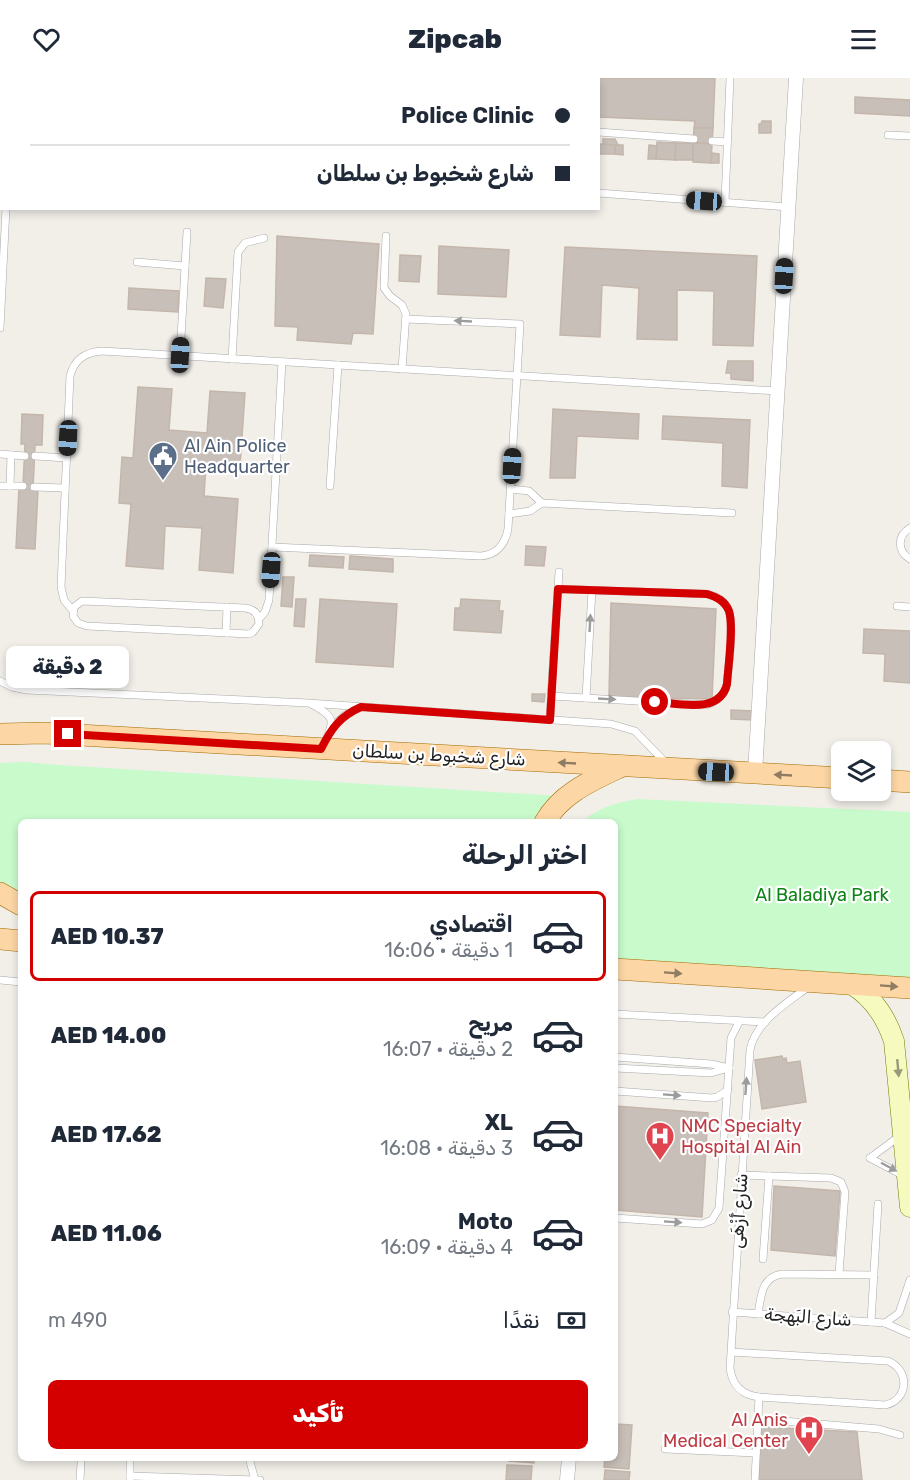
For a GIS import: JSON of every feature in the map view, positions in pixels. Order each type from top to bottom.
[{"type":"main road","points":[[0,725],[44,733]]},
{"type":"main road","name":"شارع شخبوط بن سلطان","points":[[0,734],[44,733],[831,777]]},
{"type":"main road","points":[[547,819],[559,803],[572,792],[622,766]]},
{"type":"main road","points":[[891,781],[910,782]]},
{"type":"main road","points":[[0,893],[18,903]]},
{"type":"main road","points":[[0,939],[18,941]]},
{"type":"main road","points":[[618,969],[910,988]]},
{"type":"main road","points":[[851,984],[861,990],[878,1008],[892,1035],[897,1053],[907,1134],[907,1178],[910,1207]]},
{"type":"street","points":[[755,774],[796,78]]},
{"type":"street","points":[[567,1480],[569,1461]]},
{"type":"lane","points":[[725,202],[730,78]]},
{"type":"lane","points":[[600,132],[694,139]]},
{"type":"lane","points":[[888,135],[910,136]]},
{"type":"lane","points":[[712,141],[727,142]]},
{"type":"lane","points":[[600,193],[788,207]]},
{"type":"lane","points":[[0,328],[6,210]]},
{"type":"lane","points":[[180,355],[187,232]]},
{"type":"lane","points":[[386,236],[384,288],[402,305],[406,319],[402,369]]},
{"type":"lane","points":[[232,359],[238,252],[245,243],[264,238]]},
{"type":"lane","points":[[137,262],[185,266]]},
{"type":"lane","points":[[272,547],[488,556],[504,543],[510,514],[520,324],[406,319]]},
{"type":"lane","points":[[282,362],[269,600],[257,628],[249,634],[87,626],[78,623],[73,611],[64,600],[61,586],[70,376],[78,360],[89,353],[102,351],[180,355],[777,392]]},
{"type":"lane","points":[[330,486],[338,365]]},
{"type":"lane","points":[[0,454],[25,456]]},
{"type":"lane","points":[[10,486],[11,455]]},
{"type":"lane","points":[[35,456],[67,458]]},
{"type":"lane","points":[[0,486],[24,486]]},
{"type":"lane","points":[[34,487],[65,488]]},
{"type":"lane","points":[[511,489],[529,491],[542,503]]},
{"type":"lane","points":[[510,514],[530,511],[542,503],[732,513]]},
{"type":"lane","points":[[910,528],[903,533],[900,544],[903,553],[910,559]]},
{"type":"lane","points":[[550,720],[559,572]]},
{"type":"lane","points":[[551,696],[705,705],[716,701],[723,694],[727,684],[731,620],[724,603],[719,598],[707,594],[558,589]]},
{"type":"lane","points":[[586,698],[592,590]]},
{"type":"lane","points":[[73,611],[78,603],[86,601],[227,607],[250,609],[259,619]]},
{"type":"lane","points":[[897,606],[910,607]]},
{"type":"lane","points":[[226,633],[227,607]]},
{"type":"lane","points":[[0,681],[12,687],[27,690],[308,703],[611,724],[627,728],[642,736],[671,769]]},
{"type":"lane","points":[[308,703],[327,714],[332,727]]},
{"type":"lane","points":[[321,749],[332,727],[345,715],[361,707]]},
{"type":"lane","points":[[0,980],[18,982]]},
{"type":"lane","name":"شارع أَزْهَى","points":[[759,1397],[743,1392],[735,1384],[731,1374],[732,1312],[748,1059],[751,1043],[765,1022],[815,982]]},
{"type":"lane","points":[[618,1014],[765,1022]]},
{"type":"lane","points":[[618,1218],[702,1224],[716,1217],[720,1208],[731,1038],[739,1022]]},
{"type":"lane","points":[[618,1058],[711,1064],[729,1068]]},
{"type":"lane","points":[[618,1068],[711,1073],[729,1068]]},
{"type":"lane","points":[[618,1091],[712,1098],[728,1090]]},
{"type":"lane","points":[[907,1134],[870,1158],[889,1166],[907,1178]]},
{"type":"lane","points":[[741,1175],[835,1179],[843,1185],[845,1192],[838,1275]]},
{"type":"lane","points":[[763,1259],[769,1176]]},
{"type":"lane","points":[[871,1322],[878,1204]]},
{"type":"lane","points":[[758,1314],[763,1288],[774,1275],[874,1275]]},
{"type":"lane","points":[[885,1323],[899,1313],[910,1280]]},
{"type":"lane","name":"شارع البَهجة","points":[[732,1312],[885,1323],[910,1334]]},
{"type":"lane","points":[[731,1352],[888,1361],[898,1367],[905,1382],[900,1397],[885,1405],[759,1397],[755,1480]]},
{"type":"lane","points":[[759,1419],[879,1429],[900,1435]]},
{"type":"lane","points":[[665,1449],[756,1453]]},
{"type":"lane","points":[[130,1461],[130,1478],[260,1480]]},
{"type":"lane","points":[[250,1461],[255,1480]]},
{"type":"lane","points":[[80,1480],[81,1463]]},
{"type":"green space","points":[[24,762],[560,796],[543,819],[18,819],[18,901],[0,892],[0,763]]},
{"type":"green space","name":"Al Baladiya Park","points":[[637,799],[910,812],[910,988],[618,962],[618,819],[586,819],[601,809]]},
{"type":"building","points":[[600,78],[715,78],[713,128],[694,128],[695,121],[600,117]]},
{"type":"building","points":[[855,97],[910,100],[910,116],[855,113]]},
{"type":"building","points":[[762,121],[771,121],[771,133],[759,133],[759,124]]},
{"type":"building","points":[[694,128],[713,128],[712,144],[693,143]]},
{"type":"building","points":[[603,139],[615,139],[618,145],[603,145]]},
{"type":"building","points":[[657,142],[676,143],[675,160],[656,159]]},
{"type":"building","points":[[676,143],[693,143],[693,160],[675,160]]},
{"type":"building","points":[[693,143],[712,144],[711,163],[693,162]]},
{"type":"building","points":[[600,144],[615,145],[615,154],[600,154]]},
{"type":"building","points":[[615,145],[623,145],[623,155],[615,154]]},
{"type":"building","points":[[649,145],[657,146],[656,159],[648,159]]},
{"type":"building","points":[[712,153],[719,154],[719,163],[711,163]]},
{"type":"building","points":[[277,236],[379,244],[373,334],[353,333],[351,344],[297,340],[298,327],[275,326]]},
{"type":"building","points":[[439,246],[509,250],[506,297],[438,294]]},
{"type":"building","points":[[565,247],[757,256],[753,346],[713,345],[714,291],[677,290],[677,340],[637,339],[639,288],[602,285],[600,337],[560,335]]},
{"type":"building","points":[[400,255],[421,256],[419,282],[399,281]]},
{"type":"building","points":[[206,278],[226,279],[223,308],[204,306]]},
{"type":"building","points":[[129,288],[179,291],[178,312],[128,309]]},
{"type":"building","points":[[728,361],[753,361],[753,381],[731,379],[731,373],[726,373]]},
{"type":"building","name":"Al Ain Police Headquarter","points":[[138,387],[172,389],[169,430],[207,433],[210,391],[245,393],[240,466],[206,463],[204,496],[238,499],[233,573],[199,570],[202,528],[165,526],[163,569],[126,566],[131,504],[119,503],[122,457],[133,458]]},
{"type":"building","points":[[553,409],[639,414],[638,439],[577,436],[575,478],[550,478]]},
{"type":"building","points":[[22,414],[43,415],[42,445],[35,445],[33,490],[38,490],[35,549],[16,548],[19,488],[23,486],[25,444],[21,444]]},
{"type":"building","points":[[663,416],[750,420],[747,488],[722,486],[723,443],[662,439]]},
{"type":"building","points":[[526,546],[546,547],[544,566],[525,565]]},
{"type":"building","points":[[310,555],[344,557],[343,568],[309,566]]},
{"type":"building","points":[[350,556],[393,559],[393,572],[349,569]]},
{"type":"building","points":[[283,577],[294,577],[292,607],[281,606]]},
{"type":"building","points":[[296,599],[306,599],[304,627],[294,626]]},
{"type":"building","points":[[320,599],[397,604],[393,667],[316,662]]},
{"type":"building","points":[[461,599],[500,601],[499,611],[503,611],[501,633],[454,630],[455,608],[460,608]]},
{"type":"building","points":[[611,603],[716,609],[712,699],[609,697]]},
{"type":"building","points":[[864,629],[910,631],[910,683],[884,681],[885,654],[863,653]]},
{"type":"building","points":[[532,694],[545,694],[544,702],[532,701]]},
{"type":"building","points":[[731,710],[754,711],[753,720],[731,719]]},
{"type":"building","points":[[782,1056],[783,1059],[786,1058],[787,1063],[800,1061],[806,1102],[762,1109],[755,1060]]},
{"type":"building","name":"NMC Specialty Hospital Al Ain","points":[[618,1106],[708,1113],[702,1217],[618,1210]]},
{"type":"building","points":[[774,1186],[840,1191],[835,1256],[771,1250]]},
{"type":"building","points":[[618,1424],[632,1425],[629,1469],[604,1467],[605,1461],[618,1461]]},
{"type":"building","name":"Al Anis Medical Center","points":[[760,1427],[857,1432],[862,1480],[758,1480]]},
{"type":"building","points":[[509,1461],[534,1461],[534,1463]]},
{"type":"building","points":[[507,1465],[532,1466],[531,1480],[506,1480]]},
{"type":"building","points":[[605,1470],[630,1472],[629,1480],[604,1480]]},
{"type":"place","name":"Al Ain Police Headquarter","points":[[163,482]]},
{"type":"place","name":"NMC Specialty Hospital Al Ain","points":[[660,1162]]},
{"type":"place","name":"Al Anis Medical Center","points":[[809,1456]]},
{"type":"route","points":[[68,734],[321,749],[332,727],[345,715],[361,707],[550,720],[558,589],[707,594],[719,598],[728,608],[731,620],[727,684],[723,694],[716,701],[705,705],[655,702]]}]
